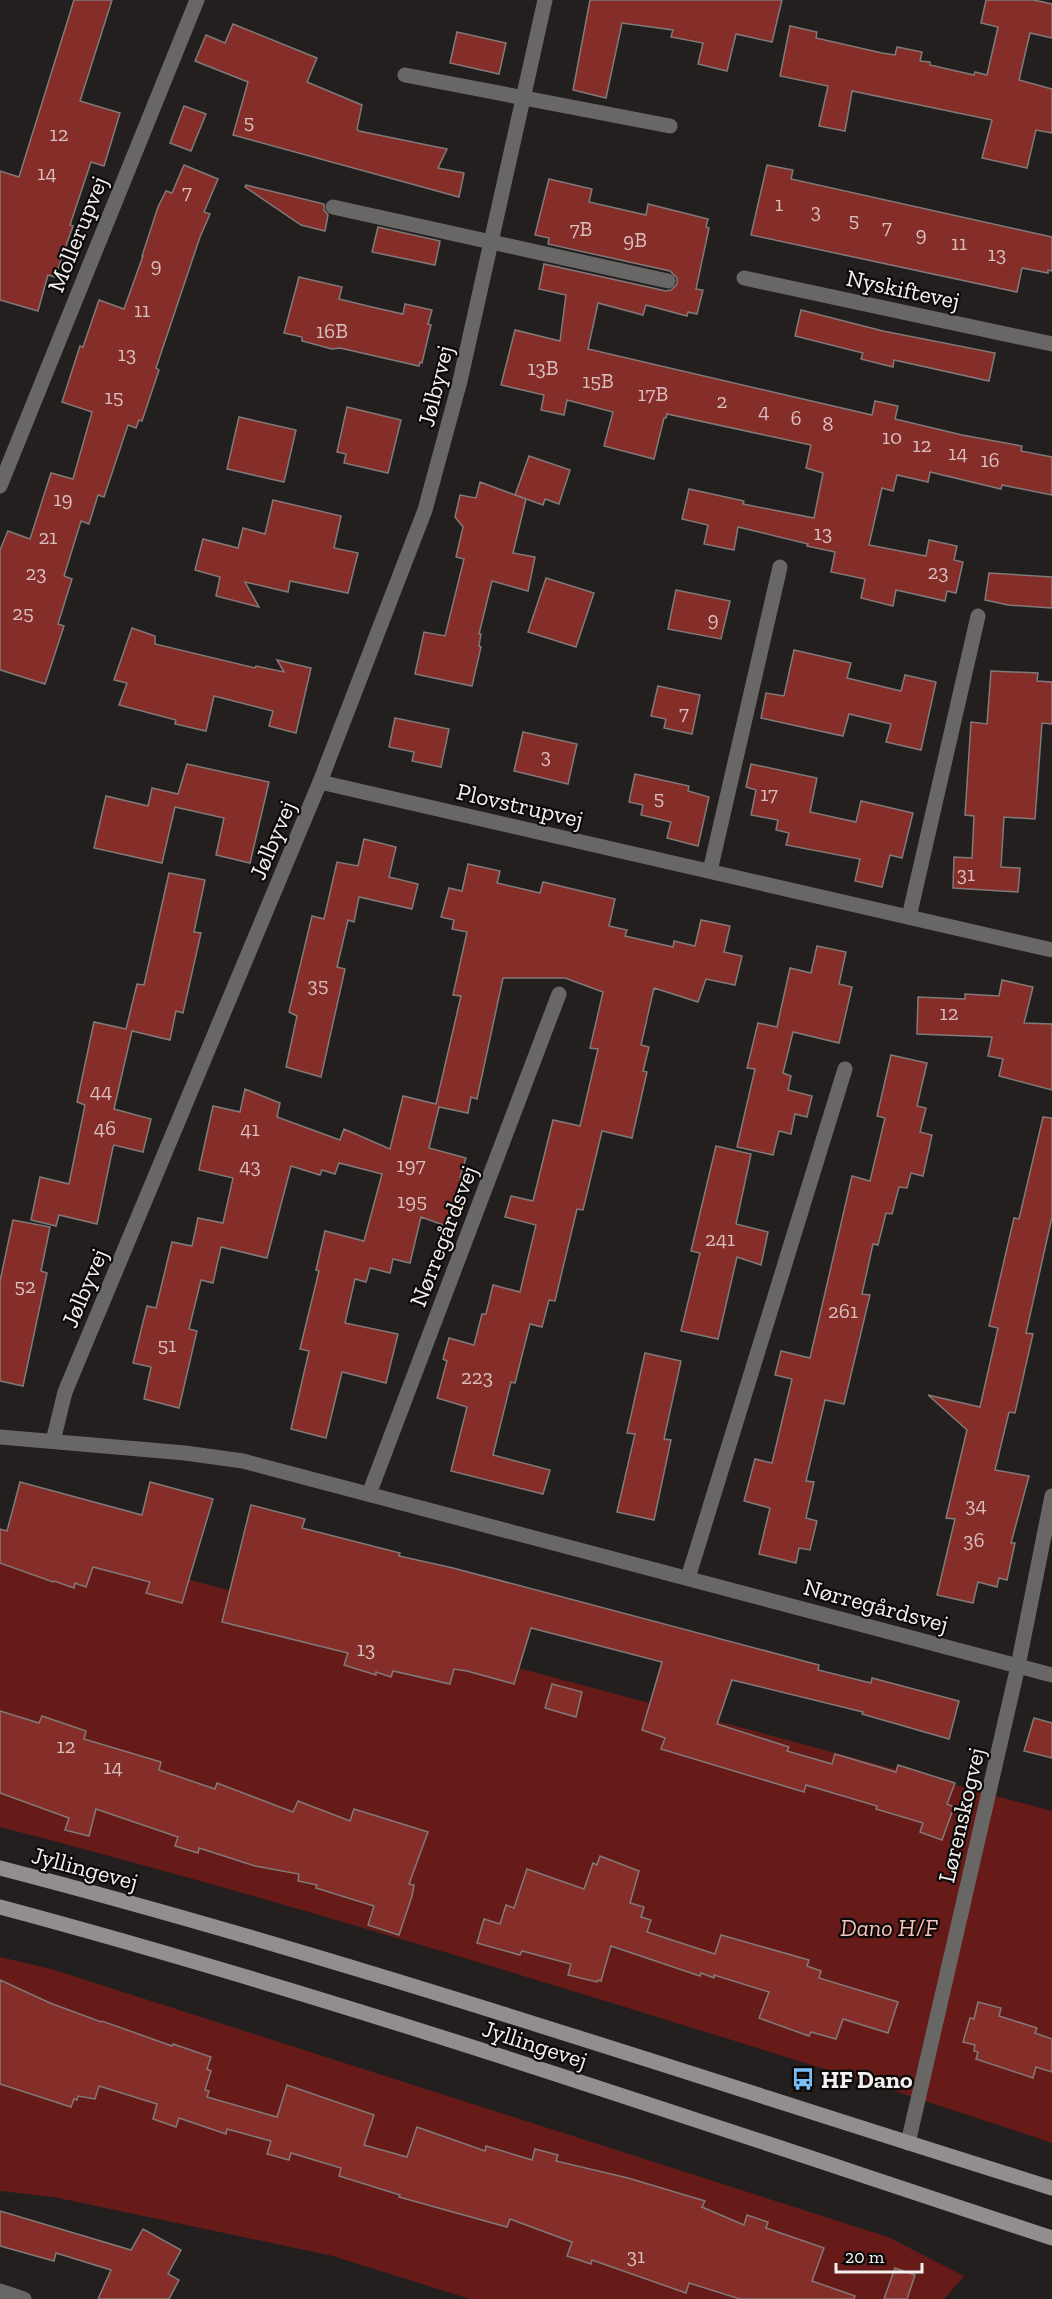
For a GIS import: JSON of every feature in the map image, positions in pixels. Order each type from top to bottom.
[{"type":"street","name":"Mollerupvej","points":[[0,486],[197,0]]},
{"type":"street","name":"Jølbyvej","points":[[53,1441],[65,1392],[320,782],[425,510],[460,381],[545,0]]},
{"type":"street","points":[[405,75],[670,126]]},
{"type":"street","points":[[333,207],[668,282]]},
{"type":"street","name":"Nyskiftevej","points":[[744,278],[1052,344]]},
{"type":"street","points":[[710,871],[780,567]]},
{"type":"street","points":[[909,917],[978,616]]},
{"type":"street","name":"Plovstrupvej","points":[[320,782],[1052,950]]},
{"type":"street","name":"Nørregårdsvej","points":[[369,1494],[559,994]]},
{"type":"street","points":[[688,1578],[845,1069]]},
{"type":"street","name":"Nørregårdsvej","points":[[0,1437],[185,1453],[243,1461],[1052,1675]]},
{"type":"street","name":"Lørenskogvej","points":[[908,2143],[1018,1666],[1052,1496]]},
{"type":"street","name":"Jyllingevej","points":[[0,1868],[300,1952],[1052,2188]]},
{"type":"street","name":"Jyllingevej","points":[[0,1907],[299,1993],[1052,2238]]},
{"type":"street","points":[[0,2291],[24,2299]]},
{"type":"green space","name":"Dano H/F","points":[[0,1529],[1052,1811],[1052,2143],[826,2070],[450,1954],[226,1888],[0,1827]]},
{"type":"green space","points":[[0,1957],[51,1969],[888,2237],[964,2276],[944,2299],[470,2299],[333,2256],[54,2197],[0,2191]]},
{"type":"building","points":[[74,0],[112,0],[80,101],[120,113],[104,166],[91,162],[70,225],[73,226],[55,277],[48,275],[38,311],[0,300],[0,171],[19,177]]},
{"type":"building","points":[[590,0],[782,0],[772,42],[736,34],[727,71],[698,64],[703,43],[671,37],[673,30],[622,23],[606,98],[573,90]]},
{"type":"building","points":[[986,0],[1034,0],[1052,4],[1052,38],[1030,33],[1019,80],[1052,89],[1052,133],[1036,130],[1027,168],[982,158],[992,120],[852,91],[845,131],[819,126],[828,86],[780,76],[790,26],[817,32],[816,38],[882,53],[895,55],[897,47],[922,52],[920,61],[930,62],[930,65],[974,75],[975,72],[987,75],[998,27],[981,23]]},
{"type":"building","points":[[233,24],[317,58],[307,82],[362,105],[357,129],[359,131],[447,149],[438,168],[464,173],[459,197],[233,135],[248,82],[195,61],[206,35],[225,43]]},
{"type":"building","points":[[457,32],[506,43],[499,74],[450,63]]},
{"type":"building","points":[[184,106],[206,114],[191,151],[170,143]]},
{"type":"building","points":[[184,165],[218,179],[204,212],[210,214],[200,237],[156,368],[159,370],[142,421],[139,420],[136,428],[128,425],[104,497],[98,495],[89,524],[81,521],[64,576],[72,579],[58,624],[64,626],[45,684],[0,670],[0,550],[8,531],[30,539],[51,473],[73,479],[92,412],[62,402],[80,346],[83,347],[99,300],[124,309],[158,207],[166,191],[172,193]]},
{"type":"building","points":[[767,165],[793,170],[791,179],[1052,237],[1052,271],[1048,270],[1048,273],[1022,268],[1017,292],[751,235]]},
{"type":"building","points":[[549,179],[592,189],[589,202],[646,215],[648,204],[708,219],[706,227],[709,228],[696,289],[703,290],[697,314],[688,312],[687,316],[646,305],[643,315],[598,303],[588,349],[872,415],[875,401],[898,406],[895,419],[1022,446],[1021,451],[1052,457],[1052,495],[1002,485],[1001,489],[930,472],[928,482],[897,475],[893,491],[882,488],[869,545],[926,556],[929,540],[957,546],[954,560],[963,562],[956,593],[947,591],[945,601],[896,590],[893,606],[861,598],[865,579],[831,572],[835,552],[738,527],[734,550],[704,544],[708,525],[682,519],[689,489],[744,501],[743,504],[814,518],[823,473],[806,468],[811,445],[667,414],[654,459],[604,446],[613,412],[567,400],[564,415],[541,410],[544,395],[501,385],[515,330],[560,341],[566,295],[539,289],[544,264],[666,291],[671,290],[677,284],[677,278],[670,271],[548,244],[549,238],[535,235]]},
{"type":"building","points":[[246,185],[324,204],[324,210],[328,215],[325,231],[301,225],[245,187]]},
{"type":"building","points":[[378,227],[440,241],[435,265],[372,252]]},
{"type":"building","points":[[299,277],[342,287],[339,299],[403,314],[405,304],[432,310],[422,363],[420,362],[419,366],[340,348],[332,349],[302,341],[302,337],[284,333]]},
{"type":"building","points":[[801,310],[883,331],[995,353],[989,381],[894,360],[893,367],[861,359],[863,353],[795,336]]},
{"type":"building","points":[[347,407],[401,420],[388,473],[344,463],[346,454],[337,452]]},
{"type":"building","points":[[239,417],[296,430],[284,482],[227,469]]},
{"type":"building","points":[[529,456],[570,470],[559,504],[545,499],[543,505],[515,495]]},
{"type":"building","points":[[480,482],[526,499],[513,553],[535,557],[528,591],[492,581],[479,634],[481,634],[479,646],[481,647],[472,686],[415,674],[424,632],[445,636],[464,559],[456,557],[463,527],[455,517],[460,495],[476,498]]},
{"type":"building","points":[[273,500],[341,516],[334,548],[358,553],[348,593],[290,581],[288,592],[245,582],[259,607],[216,596],[220,577],[195,570],[203,539],[238,548],[243,528],[265,534]]},
{"type":"building","points":[[989,573],[1052,577],[1052,608],[1008,605],[985,600]]},
{"type":"building","points":[[546,578],[594,593],[576,647],[528,632]]},
{"type":"building","points":[[676,590],[730,601],[721,639],[668,629]]},
{"type":"building","points":[[132,628],[155,636],[155,644],[255,668],[256,666],[284,672],[277,660],[311,668],[296,733],[269,726],[273,711],[214,696],[206,731],[175,724],[176,720],[119,705],[127,683],[114,680]]},
{"type":"building","points":[[794,650],[851,663],[847,678],[901,691],[905,675],[936,682],[921,750],[886,742],[891,724],[849,714],[843,736],[761,718],[766,693],[784,696]]},
{"type":"building","points":[[991,671],[1038,673],[1037,681],[1052,682],[1052,724],[1042,723],[1035,819],[1004,817],[1001,867],[1020,868],[1018,892],[953,888],[954,857],[972,858],[974,816],[965,815],[971,722],[987,724]]},
{"type":"building","points":[[658,686],[700,695],[692,734],[664,728],[666,719],[651,716]]},
{"type":"building","points":[[395,718],[449,729],[441,767],[412,761],[414,752],[389,747]]},
{"type":"building","points":[[523,732],[577,744],[568,784],[514,771]]},
{"type":"building","points":[[187,764],[269,782],[250,863],[216,855],[224,818],[175,807],[162,863],[94,848],[106,796],[148,806],[152,788],[178,794]]},
{"type":"building","points":[[751,764],[817,778],[810,812],[856,822],[861,801],[913,813],[902,858],[890,855],[882,887],[855,881],[860,859],[786,845],[789,833],[776,830],[778,820],[751,815],[756,790],[746,787]]},
{"type":"building","points":[[635,774],[689,786],[688,791],[709,797],[698,846],[667,838],[671,822],[641,815],[643,805],[629,802]]},
{"type":"building","points":[[364,839],[396,847],[389,877],[418,884],[412,909],[359,897],[354,922],[348,920],[337,967],[345,969],[321,1077],[286,1067],[297,1016],[289,1012],[312,916],[324,919],[337,862],[358,866]]},
{"type":"building","points":[[468,864],[500,871],[497,883],[540,893],[543,882],[615,899],[609,926],[627,930],[625,936],[673,947],[674,941],[695,946],[701,920],[730,926],[724,952],[742,956],[735,985],[706,979],[698,1002],[654,988],[641,1045],[649,1047],[643,1071],[647,1072],[632,1138],[602,1131],[583,1210],[577,1209],[555,1301],[549,1300],[542,1327],[530,1324],[515,1383],[511,1382],[493,1455],[550,1470],[543,1494],[451,1471],[467,1407],[437,1398],[447,1361],[443,1359],[449,1338],[474,1345],[482,1314],[486,1314],[493,1285],[520,1292],[536,1225],[505,1217],[511,1196],[533,1201],[553,1120],[580,1126],[598,1049],[590,1048],[603,992],[565,978],[503,978],[477,1099],[471,1097],[468,1113],[439,1107],[429,1148],[466,1158],[460,1177],[463,1178],[457,1207],[449,1227],[421,1217],[410,1263],[393,1259],[390,1273],[370,1268],[366,1282],[355,1279],[345,1323],[398,1334],[386,1383],[342,1372],[326,1438],[291,1429],[309,1351],[300,1349],[319,1271],[316,1270],[325,1231],[364,1241],[382,1174],[339,1163],[335,1174],[322,1170],[320,1175],[291,1166],[267,1258],[221,1247],[213,1283],[201,1280],[189,1329],[197,1331],[179,1408],[144,1399],[151,1367],[133,1363],[147,1306],[156,1308],[172,1242],[192,1246],[198,1218],[223,1223],[233,1178],[199,1170],[213,1106],[240,1112],[245,1089],[280,1103],[277,1117],[340,1140],[344,1129],[390,1149],[403,1096],[436,1104],[461,996],[453,995],[467,932],[452,929],[454,920],[441,917],[449,888],[462,891]]},
{"type":"building","points":[[169,873],[205,880],[194,932],[201,933],[183,1013],[176,1011],[170,1040],[132,1031],[114,1109],[151,1119],[143,1152],[114,1145],[97,1224],[59,1215],[56,1226],[31,1220],[40,1177],[69,1184],[85,1105],[77,1102],[94,1022],[126,1029],[137,984],[144,985]]},
{"type":"building","points":[[817,946],[846,952],[839,984],[852,987],[839,1043],[793,1032],[783,1073],[791,1076],[788,1090],[812,1096],[807,1117],[795,1114],[791,1134],[779,1131],[773,1155],[737,1147],[755,1069],[747,1068],[758,1023],[777,1027],[790,968],[811,973]]},
{"type":"building","points":[[1002,980],[1033,987],[1024,1023],[1052,1024],[1052,1090],[999,1076],[1003,1059],[988,1056],[992,1037],[917,1034],[918,997],[965,999],[965,994],[999,996]]},
{"type":"building","points":[[891,1055],[927,1063],[917,1106],[926,1108],[920,1132],[932,1135],[923,1176],[911,1173],[907,1188],[899,1187],[892,1214],[886,1213],[878,1245],[873,1244],[862,1294],[870,1295],[844,1404],[825,1400],[806,1481],[814,1482],[806,1518],[817,1521],[810,1550],[799,1548],[796,1563],[759,1554],[770,1508],[744,1501],[755,1459],[772,1463],[792,1379],[775,1375],[781,1351],[810,1358],[852,1176],[870,1181],[885,1118],[877,1116]]},
{"type":"building","points":[[1043,1117],[1052,1118],[1052,1217],[1026,1333],[1033,1334],[1015,1413],[1009,1412],[995,1470],[1029,1476],[1011,1543],[1015,1543],[1007,1580],[999,1578],[997,1587],[978,1582],[973,1603],[937,1595],[955,1519],[946,1518],[967,1430],[928,1395],[980,1407],[998,1328],[989,1326],[1014,1218],[1019,1219]]},
{"type":"building","points":[[716,1146],[751,1154],[736,1224],[768,1232],[761,1265],[737,1257],[718,1339],[681,1331],[700,1253],[691,1251]]},
{"type":"building","points":[[13,1220],[50,1227],[41,1271],[47,1273],[23,1386],[0,1381],[0,1281]]},
{"type":"building","points":[[645,1353],[681,1361],[664,1439],[671,1440],[654,1520],[617,1512],[635,1434],[627,1433]]},
{"type":"building","points":[[20,1482],[142,1515],[150,1482],[213,1499],[182,1603],[146,1593],[150,1582],[93,1567],[86,1587],[75,1583],[74,1588],[0,1563],[0,1529],[7,1531]]},
{"type":"building","points":[[251,1505],[305,1519],[302,1528],[400,1553],[399,1556],[453,1568],[819,1665],[818,1670],[871,1683],[872,1678],[959,1701],[949,1739],[862,1714],[863,1712],[732,1680],[717,1724],[789,1747],[787,1751],[832,1764],[835,1754],[896,1772],[898,1765],[955,1783],[947,1804],[954,1807],[942,1840],[920,1832],[923,1823],[876,1809],[877,1806],[806,1785],[804,1792],[661,1749],[665,1738],[642,1730],[662,1662],[531,1628],[514,1684],[454,1669],[450,1684],[393,1671],[391,1677],[376,1672],[376,1675],[344,1665],[348,1653],[222,1622]]},
{"type":"building","points":[[552,1684],[582,1692],[576,1717],[545,1708]]},
{"type":"building","points":[[0,1711],[39,1723],[42,1716],[86,1731],[84,1739],[161,1762],[159,1770],[215,1789],[217,1783],[293,1812],[298,1801],[350,1821],[354,1809],[428,1832],[409,1884],[414,1885],[412,1896],[399,1935],[368,1925],[374,1906],[316,1888],[317,1885],[298,1881],[299,1874],[255,1866],[199,1848],[198,1853],[175,1846],[178,1837],[96,1809],[89,1836],[65,1830],[69,1818],[0,1793]]},
{"type":"building","points":[[1034,1718],[1052,1723],[1052,1758],[1024,1751]]},
{"type":"building","points":[[600,1856],[639,1871],[630,1903],[644,1907],[641,1917],[651,1920],[647,1932],[715,1954],[721,1935],[809,1960],[807,1966],[821,1971],[819,1978],[898,2002],[888,2033],[843,2019],[836,2039],[811,2032],[809,2036],[759,2018],[769,1992],[714,1975],[714,1978],[701,1973],[700,1976],[611,1946],[601,1981],[597,1982],[568,1975],[571,1964],[522,1951],[520,1955],[477,1943],[484,1919],[500,1924],[506,1905],[514,1908],[527,1869],[584,1889],[593,1863],[597,1865]]},
{"type":"building","points":[[0,1980],[50,2003],[101,2022],[211,2057],[207,2069],[211,2071],[205,2090],[209,2091],[207,2097],[277,2117],[287,2085],[374,2115],[364,2145],[407,2157],[417,2127],[485,2151],[486,2146],[532,2160],[535,2149],[558,2155],[556,2161],[628,2178],[705,2201],[702,2207],[744,2225],[747,2215],[768,2222],[766,2228],[824,2248],[812,2281],[855,2296],[854,2299],[740,2299],[689,2283],[686,2293],[592,2260],[591,2264],[567,2256],[572,2242],[510,2219],[507,2227],[399,2197],[400,2195],[339,2176],[341,2168],[291,2153],[289,2160],[267,2154],[271,2141],[227,2129],[226,2134],[179,2118],[176,2127],[153,2119],[157,2104],[99,2086],[95,2099],[78,2096],[71,2107],[0,2084]]},
{"type":"building","points":[[978,2002],[1001,2008],[999,2016],[1037,2028],[1035,2033],[1052,2039],[1052,2072],[1036,2067],[1033,2078],[976,2059],[978,2052],[974,2051],[975,2045],[963,2042],[970,2018],[974,2019]]},
{"type":"building","points":[[0,2211],[131,2250],[143,2229],[181,2250],[168,2274],[179,2280],[169,2299],[98,2299],[111,2270],[56,2253],[54,2261],[0,2246]]},
{"type":"building","points":[[895,2268],[915,2275],[907,2299],[884,2299]]},
{"type":"place","name":"HF Dano","points":[[803,2079]]}]
